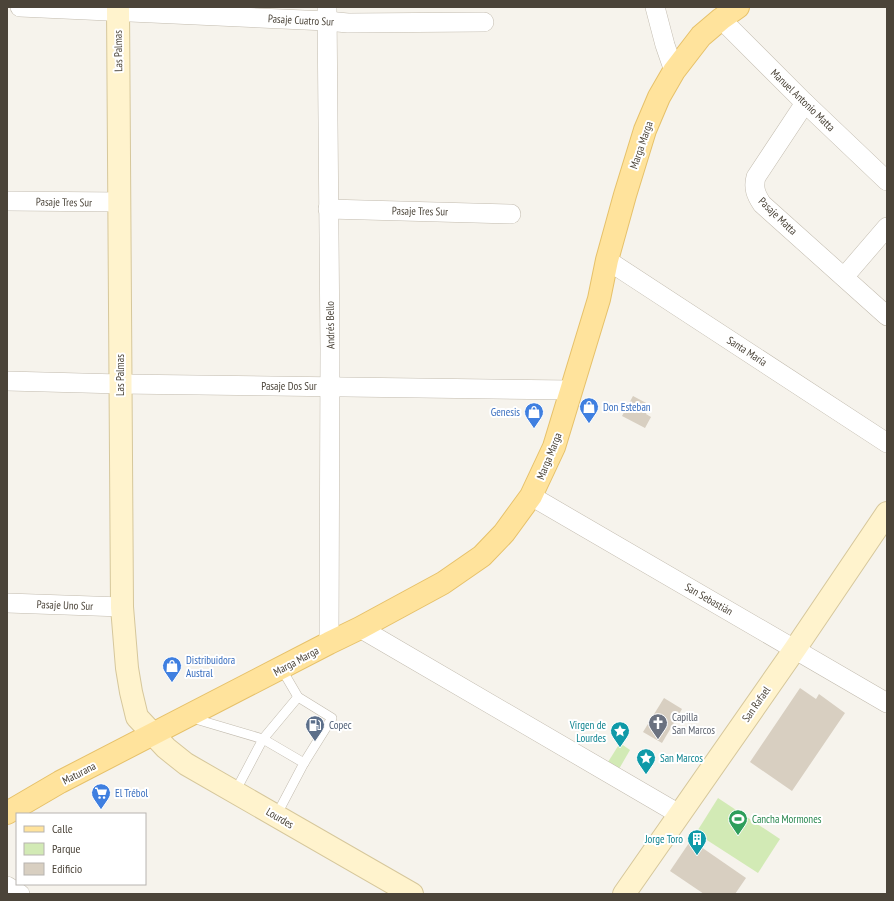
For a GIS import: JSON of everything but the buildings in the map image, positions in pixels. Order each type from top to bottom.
[{"type":"main road","name":"Las Palmas","points":[[118,9],[122,607],[131,692],[137,717],[153,735]]},
{"type":"main road","name":"Marga Marga","points":[[153,735],[443,584],[482,556],[504,533],[531,496],[554,447],[599,299],[607,260],[625,195],[645,130],[659,97],[674,71],[701,36],[729,13]]},
{"type":"main road","name":"San Rafael","points":[[624,894],[795,649],[887,513]]},
{"type":"main road","name":"Lourdes","points":[[153,735],[186,764],[412,894]]},
{"type":"main road","name":"Maturana","points":[[7,813],[60,782],[153,735]]},
{"type":"street","name":"Pasaje Cuatro Sur","points":[[20,7],[327,14],[348,23],[484,22]]},
{"type":"street","points":[[655,7],[674,71]]},
{"type":"street","name":"Manuel Antonio Matta","points":[[729,13],[805,103],[887,181]]},
{"type":"street","name":"Andrés Bello","points":[[327,14],[330,349],[329,643]]},
{"type":"street","name":"Pasaje Matta","points":[[805,103],[756,177],[754,184],[755,191],[762,204],[887,316]]},
{"type":"street","name":"Pasaje Tres Sur","points":[[7,201],[120,202]]},
{"type":"street","name":"Pasaje Tres Sur","points":[[328,209],[511,214]]},
{"type":"street","points":[[844,277],[887,226]]},
{"type":"street","name":"Santa María","points":[[607,260],[887,443]]},
{"type":"street","name":"Pasaje Dos Sur","points":[[7,381],[571,390]]},
{"type":"street","name":"San Sebastián","points":[[531,496],[887,703]]},
{"type":"street","name":"Pasaje Uno Sur","points":[[7,603],[122,607]]},
{"type":"street","points":[[360,628],[679,814]]},
{"type":"street","points":[[7,886],[20,894]]},
{"type":"lane","points":[[276,816],[304,763],[332,718],[298,697],[281,668]]},
{"type":"lane","points":[[235,792],[263,739],[298,697]]},
{"type":"lane","points":[[189,717],[263,739],[304,763]]},
{"type":"green space","points":[[620,743],[630,750],[619,769],[608,762]]},
{"type":"green space","name":"Cancha Mormones","points":[[718,798],[780,839],[758,873],[696,833]]},
{"type":"place","name":"Don Esteban","points":[[589,424]]},
{"type":"place","name":"Genesis","points":[[534,429]]},
{"type":"place","name":"Distribuidora Austral","points":[[172,683]]},
{"type":"place","name":"Capilla San Marcos","points":[[658,740]]},
{"type":"place","name":"Copec","points":[[315,742]]},
{"type":"place","name":"Virgen de Lourdes","points":[[620,748]]},
{"type":"place","name":"San Marcos","points":[[646,775]]},
{"type":"place","name":"El Trébol","points":[[101,810]]},
{"type":"place","name":"Cancha Mormones","points":[[738,836]]},
{"type":"place","name":"Jorge Toro","points":[[697,856]]}]
